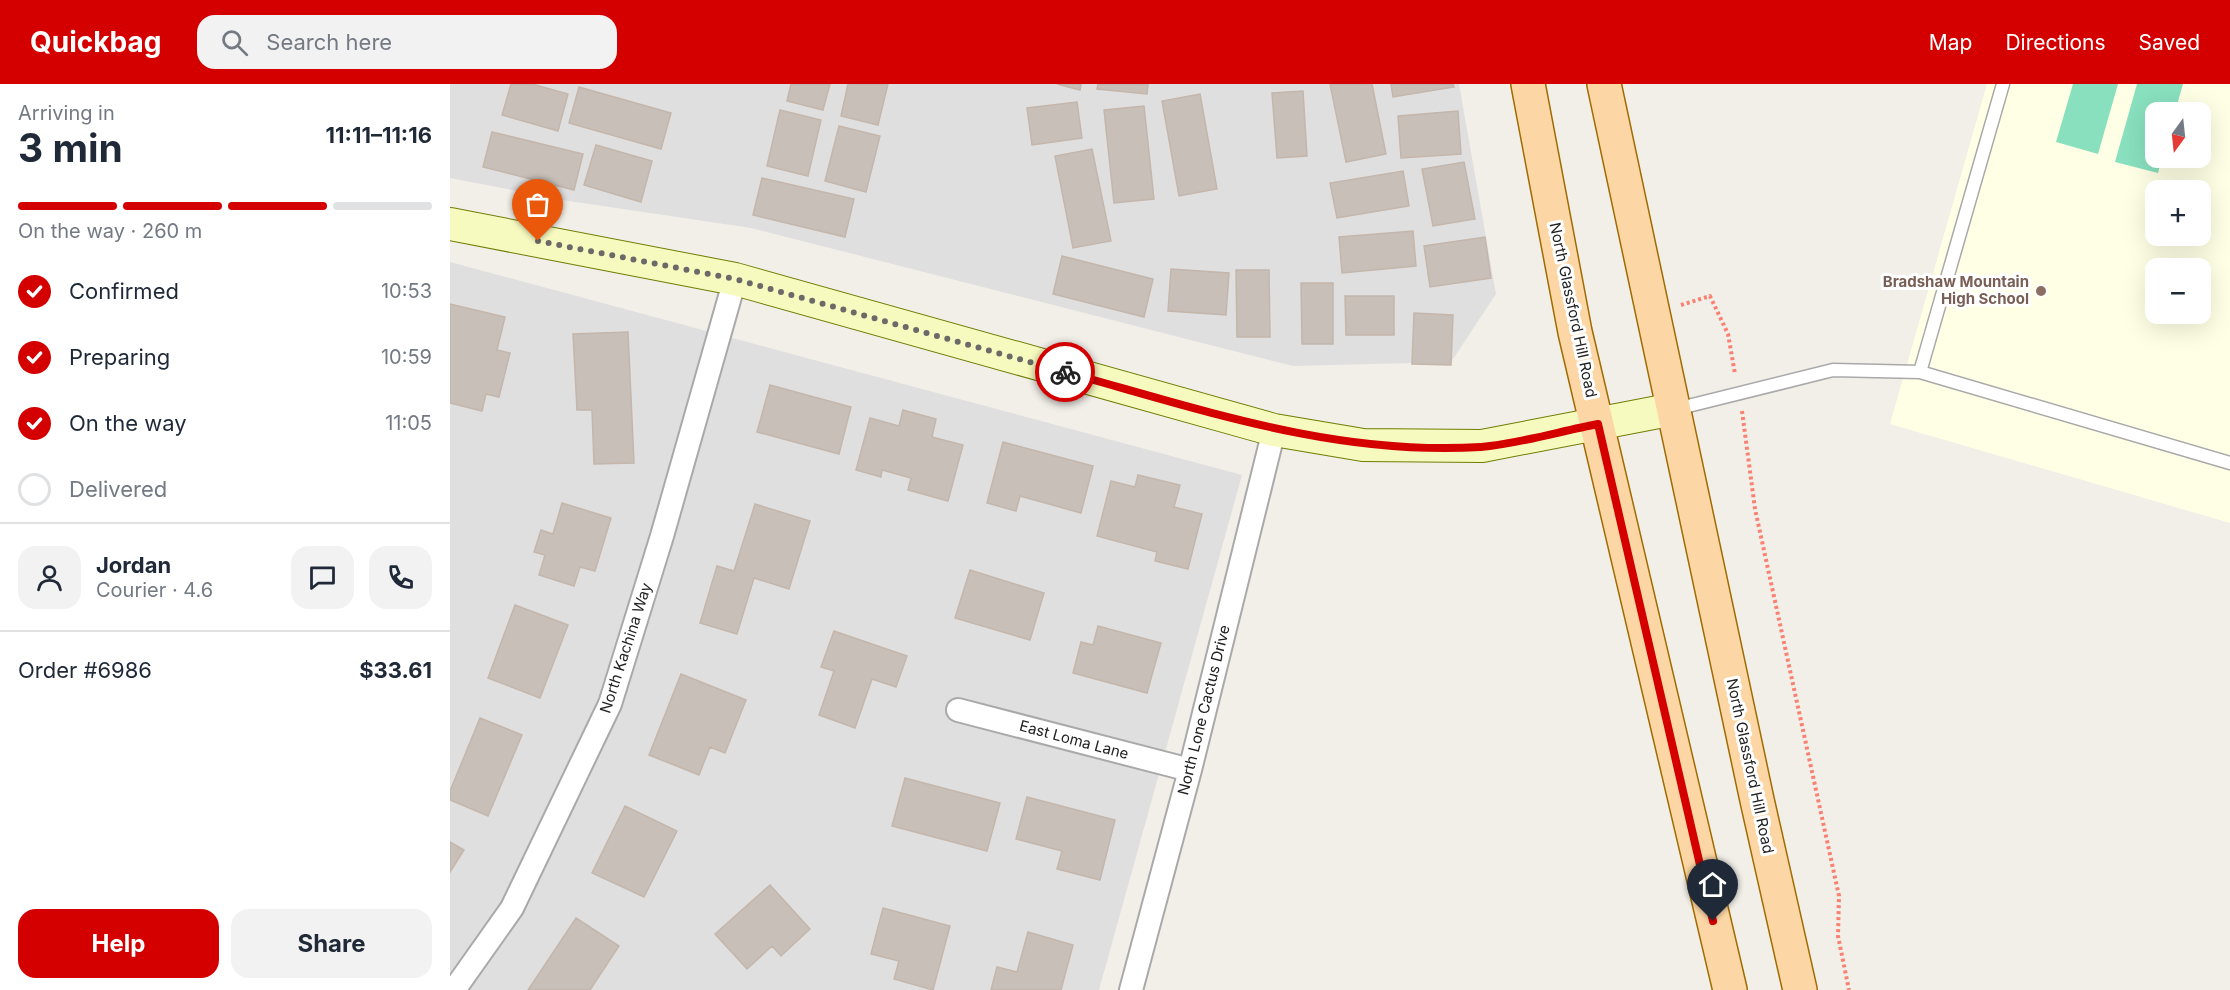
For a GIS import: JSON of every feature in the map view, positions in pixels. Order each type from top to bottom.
[{"type":"main road","name":"North Glassford Hill Road","points":[[1528,84],[1572,318],[1730,990]]},
{"type":"main road","name":"North Glassford Hill Road","points":[[1604,84],[1757,800],[1800,990]]},
{"type":"street","points":[[450,224],[735,279],[1274,430],[1362,445],[1482,447],[1674,409]]},
{"type":"street","name":"North Kachina Way","points":[[454,990],[512,908],[610,704],[666,525],[735,279]]},
{"type":"street","name":"North Lone Cactus Drive","points":[[1131,990],[1190,770],[1274,430]]},
{"type":"street","name":"East Loma Lane","points":[[958,710],[1190,770]]},
{"type":"lane","points":[[1920,372],[2003,84]]},
{"type":"lane","points":[[1674,409],[1833,370],[1920,372],[2230,463]]},
{"type":"path","points":[[1654,313],[1710,296],[1728,334],[1739,393],[1755,509],[1839,896],[1838,936],[1849,990]]},
{"type":"shaded area","points":[[450,84],[1459,84],[1496,294],[1451,362],[1293,366],[751,228],[569,201],[450,178]]},
{"type":"shaded area","name":"Bradshaw Mountain High School","points":[[1987,84],[2230,84],[2230,523],[1890,424]]},
{"type":"shaded area","points":[[450,262],[1242,475],[1099,990],[450,990]]},
{"type":"green space","points":[[2073,84],[2118,84],[2098,154],[2056,142]]},
{"type":"green space","points":[[2137,84],[2183,84],[2178,102],[2145,102],[2145,168],[2159,168],[2158,173],[2115,162]]},
{"type":"building","points":[[511,84],[532,84],[568,94],[558,131],[502,115]]},
{"type":"building","points":[[791,84],[830,84],[823,110],[787,101]]},
{"type":"building","points":[[848,84],[888,84],[878,125],[841,116]]},
{"type":"building","points":[[1057,84],[1081,84],[1080,90]]},
{"type":"building","points":[[1098,84],[1148,84],[1147,94],[1097,89]]},
{"type":"building","points":[[1330,84],[1372,84],[1386,154],[1346,162]]},
{"type":"building","points":[[1391,84],[1453,84],[1454,87],[1393,97]]},
{"type":"building","points":[[579,87],[671,113],[661,149],[569,123]]},
{"type":"building","points":[[1303,91],[1307,156],[1277,158],[1272,93]]},
{"type":"building","points":[[1200,94],[1217,189],[1179,196],[1162,101]]},
{"type":"building","points":[[1077,102],[1082,138],[1032,145],[1027,108]]},
{"type":"building","points":[[1144,106],[1154,199],[1114,203],[1104,110]]},
{"type":"building","points":[[780,110],[821,120],[808,176],[767,166]]},
{"type":"building","points":[[1458,111],[1461,154],[1401,158],[1398,116]]},
{"type":"building","points":[[839,126],[880,136],[866,192],[825,181]]},
{"type":"building","points":[[492,132],[583,154],[574,190],[483,167]]},
{"type":"building","points":[[596,145],[652,161],[641,202],[584,185]]},
{"type":"building","points":[[1092,149],[1111,241],[1073,248],[1055,156]]},
{"type":"building","points":[[1464,162],[1475,219],[1433,226],[1422,169]]},
{"type":"building","points":[[1403,171],[1409,206],[1337,218],[1330,183]]},
{"type":"building","points":[[762,178],[854,199],[845,237],[753,215]]},
{"type":"building","points":[[1413,231],[1416,266],[1342,273],[1339,237]]},
{"type":"building","points":[[1485,237],[1491,278],[1430,287],[1424,246]]},
{"type":"building","points":[[1062,256],[1153,279],[1144,317],[1053,294]]},
{"type":"building","points":[[1171,269],[1229,273],[1226,315],[1168,311]]},
{"type":"building","points":[[1236,270],[1269,270],[1270,337],[1237,337]]},
{"type":"building","points":[[1301,283],[1333,283],[1333,344],[1302,344]]},
{"type":"building","points":[[1345,296],[1394,296],[1394,335],[1346,335]]},
{"type":"building","points":[[450,304],[505,317],[497,350],[510,353],[499,397],[486,394],[482,411],[450,403]]},
{"type":"building","points":[[1414,313],[1453,315],[1451,365],[1412,364]]},
{"type":"building","points":[[628,332],[634,463],[594,464],[592,410],[577,410],[573,334]]},
{"type":"building","points":[[770,385],[851,407],[839,454],[757,432]]},
{"type":"building","points":[[903,410],[936,419],[932,437],[963,445],[948,501],[908,490],[911,478],[882,470],[881,477],[856,470],[870,418],[899,426]]},
{"type":"building","points":[[1003,442],[1093,466],[1081,513],[1020,496],[1016,511],[987,503]]},
{"type":"building","points":[[1138,475],[1180,485],[1174,507],[1202,514],[1188,569],[1155,561],[1157,552],[1097,536],[1111,481],[1135,487]]},
{"type":"building","points":[[562,503],[611,518],[595,571],[580,567],[574,586],[539,575],[545,555],[534,552],[541,530],[553,534]]},
{"type":"building","points":[[755,504],[810,521],[789,589],[754,578],[737,634],[700,623],[717,566],[734,571]]},
{"type":"building","points":[[970,570],[1044,593],[1030,640],[955,618]]},
{"type":"building","points":[[515,605],[568,625],[540,698],[488,678]]},
{"type":"building","points":[[1098,626],[1161,643],[1147,693],[1073,673],[1081,642],[1093,645]]},
{"type":"building","points":[[834,631],[907,656],[896,687],[872,679],[855,728],[819,715],[834,671],[821,667]]},
{"type":"building","points":[[681,674],[746,700],[725,753],[710,747],[699,775],[649,755]]},
{"type":"building","points":[[480,718],[522,735],[488,816],[450,800],[450,791]]},
{"type":"building","points":[[905,778],[1000,803],[987,851],[892,826]]},
{"type":"building","points":[[1027,797],[1115,820],[1100,880],[1057,869],[1062,851],[1016,839]]},
{"type":"building","points":[[625,806],[677,831],[644,897],[592,873]]},
{"type":"building","points":[[450,842],[464,850],[450,872]]},
{"type":"building","points":[[770,885],[810,929],[781,956],[772,946],[747,969],[715,934]]},
{"type":"building","points":[[883,908],[950,926],[933,990],[894,979],[899,961],[871,954]]},
{"type":"building","points":[[576,918],[619,946],[590,990],[528,990]]},
{"type":"building","points":[[1028,932],[1073,945],[1061,990],[991,990],[997,967],[1017,972]]},
{"type":"way so far","points":[[538,241],[735,279],[1065,372]]},
{"type":"place","name":"Bradshaw Mountain High School","points":[[2041,291]]},
{"type":"route","points":[[1065,372],[1274,430],[1362,445],[1482,447],[1598,424],[1713,921]]}]
